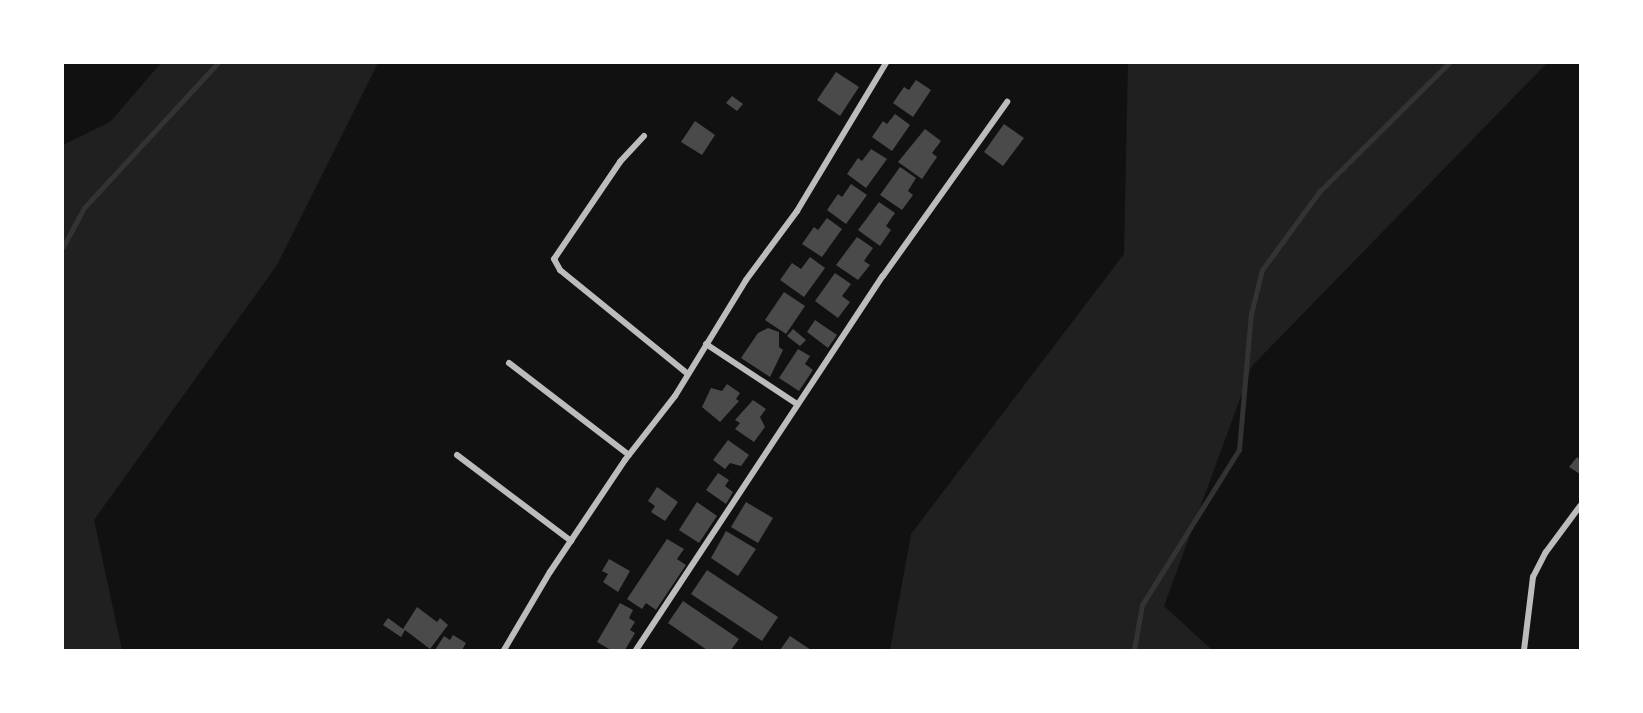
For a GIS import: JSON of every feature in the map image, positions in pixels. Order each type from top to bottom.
[{"type":"street","points":[[504,650],[570,541],[688,374],[746,280],[797,211],[886,63]]},
{"type":"street","points":[[636,650],[797,404],[1007,102]]},
{"type":"street","points":[[644,136],[620,162],[554,259],[560,270],[688,374]]},
{"type":"street","points":[[706,344],[797,404]]},
{"type":"street","points":[[509,363],[629,455]]},
{"type":"street","points":[[457,455],[570,541]]},
{"type":"street","points":[[1524,650],[1533,577],[1546,552],[1580,506]]},
{"type":"shaded area","points":[[161,63],[378,63],[277,265],[94,520],[122,650],[63,650],[63,145],[110,122]]},
{"type":"shaded area","points":[[1128,63],[1547,63],[1252,366],[1164,606],[1212,650],[890,650],[911,534],[1124,254]]},
{"type":"building","points":[[836,72],[859,87],[840,116],[817,100]]},
{"type":"building","points":[[916,80],[931,90],[913,117],[893,103],[904,87],[909,90]]},
{"type":"building","points":[[732,96],[743,104],[737,111],[726,103]]},
{"type":"building","points":[[895,114],[910,125],[892,151],[872,137],[883,121],[887,124]]},
{"type":"building","points":[[695,121],[715,135],[702,155],[681,142]]},
{"type":"building","points":[[1004,124],[1024,138],[1003,166],[984,152]]},
{"type":"building","points":[[925,129],[941,141],[932,153],[937,157],[922,179],[898,162]]},
{"type":"building","points":[[871,149],[887,159],[866,188],[847,174],[858,158],[862,161]]},
{"type":"building","points":[[900,167],[916,178],[908,191],[913,195],[902,210],[880,195]]},
{"type":"building","points":[[851,184],[867,195],[846,224],[827,210],[838,194],[842,197]]},
{"type":"building","points":[[879,202],[895,213],[886,226],[891,230],[880,246],[858,230]]},
{"type":"building","points":[[827,218],[842,229],[822,257],[802,244],[814,227],[818,230]]},
{"type":"building","points":[[857,237],[873,248],[864,261],[870,265],[858,280],[836,265]]},
{"type":"building","points":[[810,257],[825,268],[804,297],[780,280],[792,263],[801,269]]},
{"type":"building","points":[[835,273],[851,284],[842,296],[850,302],[838,318],[815,301]]},
{"type":"building","points":[[784,292],[805,306],[786,334],[765,320]]},
{"type":"building","points":[[815,320],[837,335],[828,348],[807,332]]},
{"type":"building","points":[[768,328],[779,332],[779,347],[783,350],[770,377],[741,358],[758,333]]},
{"type":"building","points":[[793,329],[806,340],[800,346],[787,336]]},
{"type":"building","points":[[798,349],[810,356],[805,364],[813,370],[799,391],[779,378]]},
{"type":"building","points":[[727,384],[740,393],[736,399],[739,401],[720,422],[702,407],[711,388],[722,391]]},
{"type":"building","points":[[753,400],[766,409],[760,417],[765,427],[754,442],[735,429],[740,423],[735,420]]},
{"type":"building","points":[[728,440],[749,455],[741,466],[730,463],[725,469],[713,460]]},
{"type":"building","points":[[1577,457],[1580,460],[1580,474],[1569,467]]},
{"type":"building","points":[[718,473],[729,480],[725,486],[733,492],[726,504],[706,490]]},
{"type":"building","points":[[657,487],[678,502],[665,521],[651,512],[655,506],[648,501]]},
{"type":"building","points":[[697,502],[717,516],[699,543],[679,530]]},
{"type":"building","points":[[746,502],[773,518],[758,543],[731,527]]},
{"type":"building","points":[[726,531],[756,549],[738,576],[711,558]]},
{"type":"building","points":[[667,539],[684,549],[677,559],[686,565],[656,610],[646,603],[642,609],[627,599]]},
{"type":"building","points":[[609,559],[630,571],[618,592],[603,582],[608,574],[602,571]]},
{"type":"building","points":[[707,570],[778,617],[762,641],[691,594]]},
{"type":"building","points":[[683,601],[739,639],[731,650],[707,650],[668,623]]},
{"type":"building","points":[[620,603],[633,610],[629,618],[635,622],[630,630],[635,633],[625,650],[611,650],[597,642]]},
{"type":"building","points":[[417,607],[437,622],[440,618],[448,625],[430,649],[405,630],[401,637],[383,625],[388,618],[403,629]]},
{"type":"building","points":[[453,635],[466,643],[462,650],[435,650],[444,636],[450,640]]},
{"type":"building","points":[[790,636],[811,650],[780,650]]},
{"type":"waterway","points":[[63,247],[84,208],[218,63]]},
{"type":"waterway","points":[[1134,650],[1142,605],[1239,450],[1251,314],[1262,270],[1319,192],[1449,63]]}]
